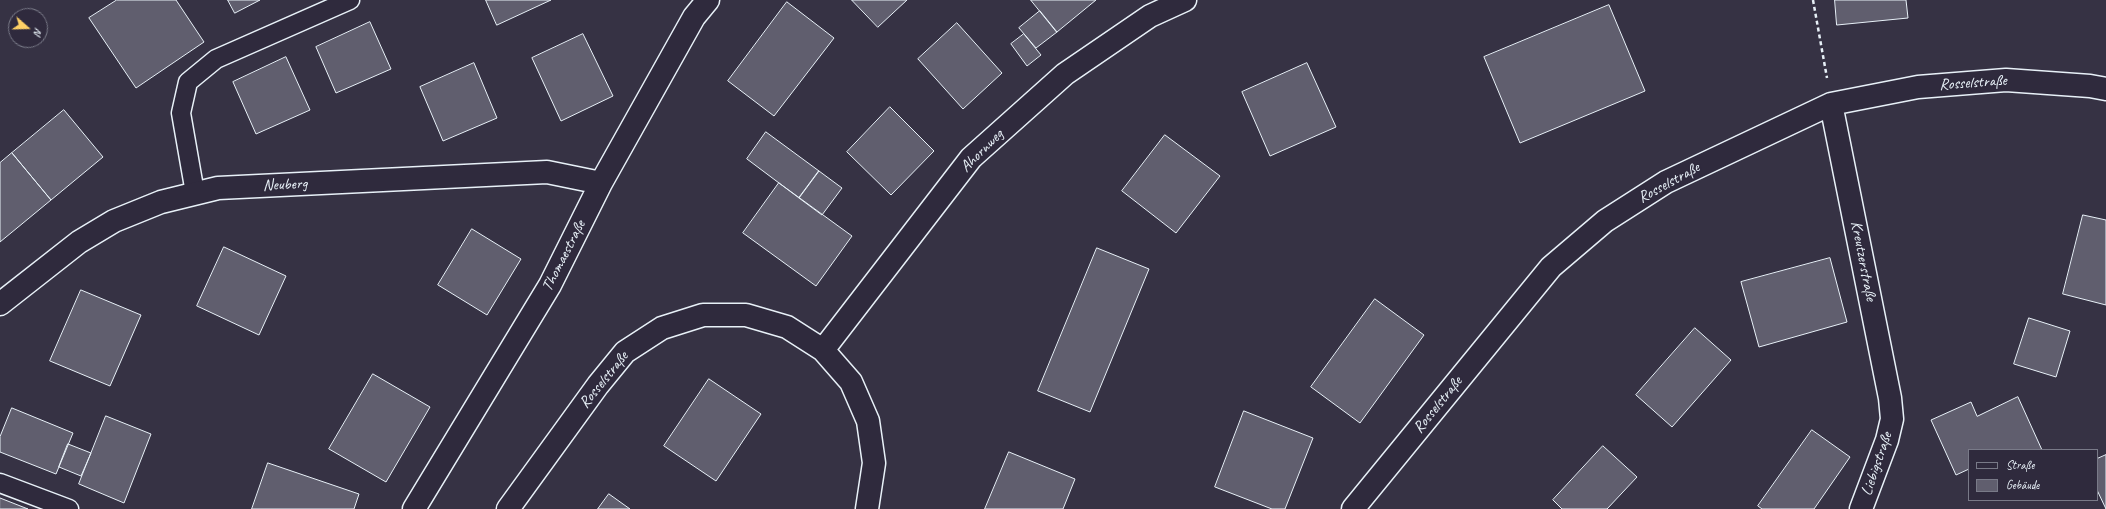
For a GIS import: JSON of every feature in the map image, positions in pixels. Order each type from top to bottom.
[{"type":"street","name":"Thomaestraße","points":[[414,509],[550,285],[601,183],[694,17],[708,0]]},
{"type":"street","name":"Ahornweg","points":[[823,350],[971,158],[1065,74],[1150,16],[1185,0]]},
{"type":"street","name":"Rosselstraße","points":[[1352,509],[1551,267],[1605,221],[1666,182],[1831,104],[1918,88],[2006,80],[2090,86],[2106,89]]},
{"type":"street","name":"Kreutzerstraße","points":[[1831,104],[1890,398],[1892,419]]},
{"type":"street","name":"Neuberg","points":[[0,304],[79,242],[114,221],[160,202],[218,188],[547,172],[601,183]]},
{"type":"street","name":"Rosselstraße","points":[[508,509],[598,384],[625,352],[662,328],[702,315],[746,315],[787,327],[823,350],[851,382],[868,420],[874,463],[867,509]]},
{"type":"street","name":"Liebigstraße","points":[[1861,509],[1888,440],[1892,419]]},
{"type":"lane","points":[[195,193],[181,113],[188,82],[216,59],[350,0]]},
{"type":"lane","points":[[0,483],[69,509]]},
{"type":"path","points":[[1813,0],[1831,104]]},
{"type":"building","points":[[117,0],[176,0],[204,42],[136,88],[89,18]]},
{"type":"building","points":[[228,0],[260,0],[235,13]]},
{"type":"building","points":[[486,0],[551,0],[497,25]]},
{"type":"building","points":[[852,0],[907,0],[878,27]]},
{"type":"building","points":[[1031,0],[1096,0],[1057,32]]},
{"type":"building","points":[[1835,0],[1906,0],[1908,18],[1837,25]]},
{"type":"building","points":[[787,2],[834,38],[774,116],[728,81]]},
{"type":"building","points":[[1609,5],[1645,91],[1520,143],[1484,57]]},
{"type":"building","points":[[1040,11],[1057,32],[1036,48],[1019,28]]},
{"type":"building","points":[[370,22],[391,69],[336,93],[316,47]]},
{"type":"building","points":[[957,23],[1002,73],[963,109],[918,59]]},
{"type":"building","points":[[583,34],[613,96],[561,121],[532,58]]},
{"type":"building","points":[[1024,34],[1041,55],[1027,66],[1011,44]]},
{"type":"building","points":[[286,57],[310,110],[256,134],[233,82]]},
{"type":"building","points":[[474,63],[497,118],[443,141],[420,87]]},
{"type":"building","points":[[1307,63],[1336,127],[1270,156],[1242,92]]},
{"type":"building","points":[[890,107],[934,151],[891,195],[847,152]]},
{"type":"building","points":[[64,110],[103,157],[51,200],[12,153]]},
{"type":"building","points":[[766,132],[819,171],[799,198],[747,159]]},
{"type":"building","points":[[1165,135],[1220,176],[1176,233],[1122,191]]},
{"type":"building","points":[[12,153],[51,200],[0,242],[0,163]]},
{"type":"building","points":[[819,171],[842,188],[822,215],[799,198]]},
{"type":"building","points":[[779,183],[852,236],[816,286],[743,233]]},
{"type":"building","points":[[2083,215],[2106,220],[2106,305],[2063,294]]},
{"type":"building","points":[[472,229],[521,259],[487,315],[438,285]]},
{"type":"building","points":[[224,247],[286,276],[259,335],[197,306]]},
{"type":"building","points":[[1097,248],[1149,269],[1090,412],[1038,391]]},
{"type":"building","points":[[1830,258],[1847,322],[1759,347],[1741,282]]},
{"type":"building","points":[[81,290],[141,315],[110,386],[50,361]]},
{"type":"building","points":[[1375,299],[1424,335],[1360,423],[1311,387]]},
{"type":"building","points":[[2029,318],[2070,331],[2056,377],[2014,364]]},
{"type":"building","points":[[1695,328],[1731,360],[1672,427],[1636,395]]},
{"type":"building","points":[[373,374],[430,407],[386,482],[329,449]]},
{"type":"building","points":[[709,379],[761,414],[716,481],[664,446]]},
{"type":"building","points":[[2018,397],[2042,449],[1968,449],[1968,469],[1956,475],[1931,420],[1971,402],[1977,416]]},
{"type":"building","points":[[12,408],[73,433],[56,474],[0,452],[0,437]]},
{"type":"building","points":[[1244,411],[1313,438],[1285,509],[1272,509],[1215,487]]},
{"type":"building","points":[[106,416],[151,434],[124,503],[79,484]]},
{"type":"building","points":[[1812,430],[1850,457],[1814,509],[1762,509],[1758,506]]},
{"type":"building","points":[[68,444],[91,453],[81,476],[59,467]]},
{"type":"building","points":[[1603,446],[1637,477],[1607,509],[1562,509],[1553,500]]},
{"type":"building","points":[[1009,452],[1075,479],[1063,509],[985,509]]},
{"type":"building","points":[[2106,455],[2106,509],[2098,492],[2098,459]]},
{"type":"building","points":[[268,463],[359,494],[354,509],[252,509]]},
{"type":"building","points":[[609,494],[630,509],[598,509]]},
{"type":"building","points":[[0,498],[28,509],[0,509]]}]
